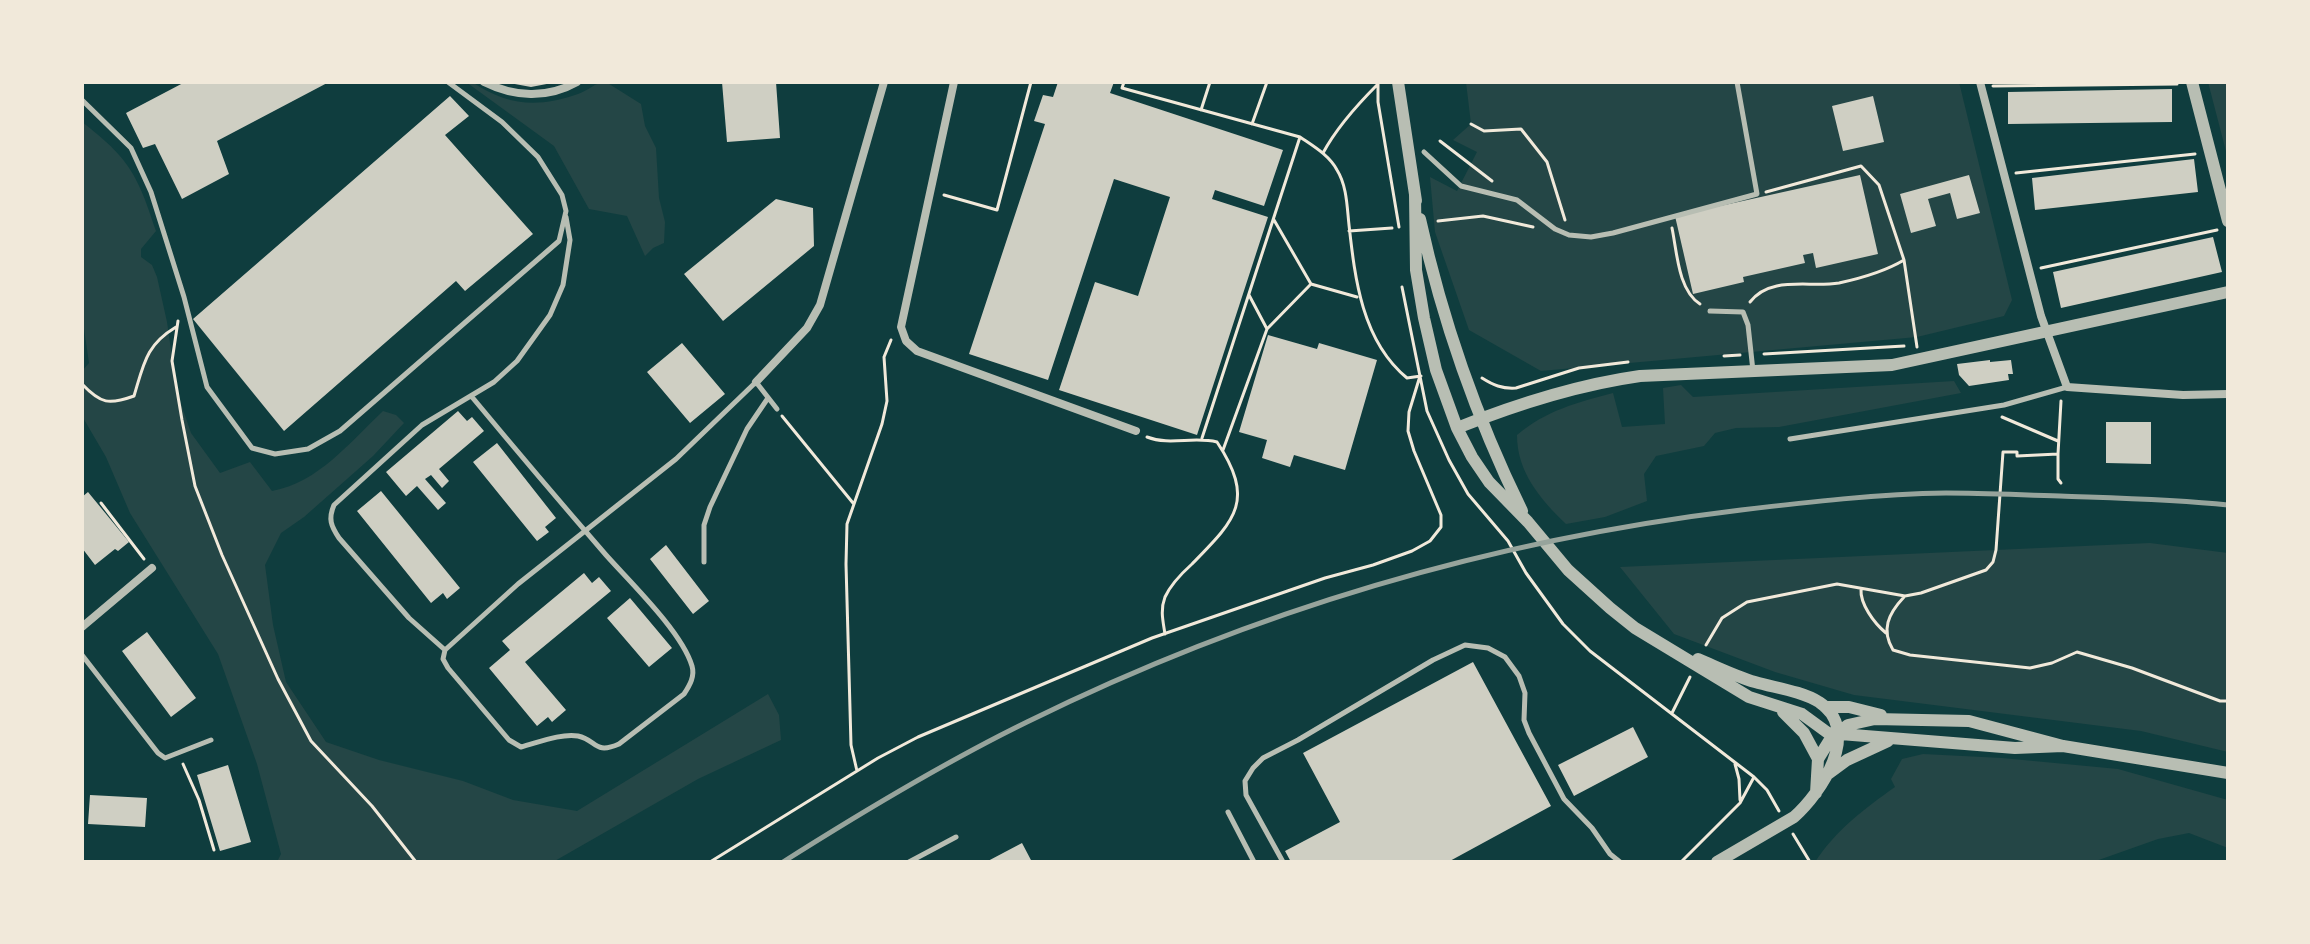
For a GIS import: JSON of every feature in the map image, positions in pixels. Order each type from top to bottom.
[{"type":"street","points":[[484,82],[498,89],[523,94],[551,93],[577,82]]},
{"type":"street","points":[[756,382],[807,328],[820,305],[884,82]]},
{"type":"street","points":[[954,82],[901,327],[906,341],[917,351],[1136,431]]},
{"type":"street","points":[[1398,82],[1430,267],[1448,327],[1482,418],[1528,522]]},
{"type":"street","points":[[2185,83],[2228,221]]},
{"type":"street","points":[[1980,84],[2029,270],[2067,387],[2183,395],[2228,394]]},
{"type":"street","points":[[1415,194],[1416,270],[1436,370],[1457,428],[1489,482],[1568,570],[1635,628],[1749,697],[1802,714],[1828,733],[2015,748],[2063,746]]},
{"type":"street","points":[[1457,428],[1573,387],[1601,381],[1640,376],[1892,365],[2228,292]]},
{"type":"street","points":[[82,627],[152,568]]},
{"type":"street","points":[[1658,643],[1751,681],[1809,697],[1825,707],[1833,718],[1838,745],[1827,775],[1816,793],[1794,817],[1717,862]]},
{"type":"street","points":[[1825,707],[1849,707],[1896,718]]},
{"type":"street","points":[[1777,708],[1792,718],[1818,759]]},
{"type":"street","points":[[1816,793],[1818,759],[1823,748],[1837,733],[1854,722],[1896,718],[1969,721],[2063,746],[2228,773]]},
{"type":"street","points":[[1827,775],[1864,751],[1895,739]]},
{"type":"lane","points":[[445,650],[409,618],[339,538],[331,525],[330,514],[334,505],[422,425],[472,397],[517,361],[550,315],[563,285],[570,240],[562,195],[538,157],[502,122],[448,82]]},
{"type":"lane","points":[[1424,152],[1461,186],[1517,200],[1555,229],[1569,235],[1591,237],[1613,233],[1757,194],[1737,82]]},
{"type":"lane","points":[[82,100],[131,148],[151,192],[184,297],[207,387],[252,448],[275,454],[308,449],[340,431],[559,241],[566,211]]},
{"type":"lane","points":[[1710,311],[1743,312],[1753,354],[1753,371]]},
{"type":"lane","points":[[472,397],[585,531],[656,611],[693,667],[691,683],[684,694],[619,744],[606,750],[580,736],[521,747],[509,740],[448,668],[443,659],[445,650],[518,584],[585,531],[676,459],[756,382],[777,409]]},
{"type":"lane","points":[[1790,439],[2004,405],[2067,387]]},
{"type":"lane","points":[[704,562],[704,525],[710,507],[747,429],[768,398]]},
{"type":"lane","points":[[1283,862],[1246,795],[1245,781],[1253,768],[1271,753],[1433,660],[1465,645],[1488,648],[1505,657],[1519,676],[1525,693],[1524,720],[1564,799],[1620,862]]},
{"type":"lane","points":[[82,655],[165,758],[211,740]]},
{"type":"lane","points":[[1228,812],[1254,862]]},
{"type":"lane","points":[[909,862],[956,837]]},
{"type":"path","points":[[930,191],[997,210],[1031,82]]},
{"type":"path","points":[[1124,82],[1122,88],[1300,137],[1323,153],[1337,168],[1344,186],[1353,273],[1359,297],[1378,339],[1397,369],[1407,378],[1436,370]]},
{"type":"path","points":[[1201,110],[1210,82]]},
{"type":"path","points":[[1252,124],[1267,82]]},
{"type":"path","points":[[1980,84],[2185,83]]},
{"type":"path","points":[[1323,153],[1331,137],[1378,84]]},
{"type":"path","points":[[1471,124],[1484,131],[1521,129],[1547,162],[1569,235]]},
{"type":"path","points":[[1202,438],[1300,137]]},
{"type":"path","points":[[1440,141],[1495,183]]},
{"type":"path","points":[[2004,174],[2196,154]]},
{"type":"path","points":[[1757,194],[1861,166],[1879,185],[1904,260],[1919,360]]},
{"type":"path","points":[[1438,221],[1483,216],[1555,229]]},
{"type":"path","points":[[1669,216],[1690,298],[1710,311]]},
{"type":"path","points":[[1273,219],[1311,284],[1359,297]]},
{"type":"path","points":[[1349,231],[1392,228]]},
{"type":"path","points":[[2029,270],[2216,230]]},
{"type":"path","points":[[1743,312],[1762,290],[1778,284],[1838,283],[1888,270],[1904,260]]},
{"type":"path","points":[[1223,450],[1267,329],[1311,284]]},
{"type":"path","points":[[1249,294],[1267,329]]},
{"type":"path","points":[[184,297],[172,361],[195,486],[222,555],[265,652],[311,741],[372,806],[416,862]]},
{"type":"path","points":[[82,384],[94,397],[114,403],[134,396],[144,363],[157,339],[176,327]]},
{"type":"path","points":[[857,771],[851,745],[847,524],[882,424],[887,401],[884,357],[888,345],[901,327]]},
{"type":"path","points":[[1721,356],[1916,345]]},
{"type":"path","points":[[1479,371],[1492,384],[1506,388],[1531,384],[1579,368],[1641,361]]},
{"type":"path","points":[[710,862],[918,737],[1165,634],[1325,578],[1373,565],[1430,541],[1441,527],[1441,515],[1408,431],[1409,412],[1420,376]]},
{"type":"path","points":[[2061,483],[2058,479],[2060,402],[2067,387]]},
{"type":"path","points":[[777,409],[853,503]]},
{"type":"path","points":[[1999,415],[2059,441]]},
{"type":"path","points":[[1136,431],[1151,439],[1168,442],[1202,438],[1217,442],[1228,458],[1237,490],[1237,506],[1232,521],[1165,596],[1161,612],[1165,634]]},
{"type":"path","points":[[1715,627],[1733,609],[1757,600],[1837,584],[1905,596],[1986,570],[1993,562],[2003,452],[2017,452],[2017,456],[2058,454]]},
{"type":"path","points":[[101,503],[152,568]]},
{"type":"path","points":[[1861,589],[1860,597],[1886,633],[1893,650],[1910,655],[2030,668],[2077,652],[2132,668],[2220,701],[2228,701]]},
{"type":"path","points":[[1886,633],[1888,619],[1905,596]]},
{"type":"path","points":[[1672,713],[1676,704]]},
{"type":"path","points":[[179,753],[199,800],[214,850]]},
{"type":"path","points":[[1733,760],[1739,779],[1740,803]]},
{"type":"path","points":[[1681,862],[1740,803],[1754,777]]},
{"type":"shaded area","points":[[466,82],[511,100],[536,103],[582,93],[598,83],[606,82],[641,104],[645,126],[656,148],[659,198],[665,222],[664,243],[645,256],[627,216],[589,209],[554,146]]},
{"type":"shaded area","points":[[1466,82],[1959,82],[2012,300],[2004,316],[1917,337],[1541,371],[1469,330],[1435,232],[1430,177],[1457,191],[1477,152],[1453,140],[1471,124]]},
{"type":"shaded area","points":[[2208,82],[2228,82],[2228,159]]},
{"type":"shaded area","points":[[82,122],[111,146],[130,169],[143,195],[156,231],[141,249],[141,257],[152,265],[157,277],[177,392],[191,433],[220,473],[250,462],[272,491],[289,487],[332,460],[383,411],[396,415],[404,423],[373,456],[304,517],[281,533],[265,565],[273,625],[286,682],[326,742],[379,760],[463,781],[513,800],[577,811],[768,694],[779,715],[781,740],[698,779],[553,862],[277,862],[281,854],[257,764],[218,654],[130,513],[106,457],[82,416],[82,371],[89,363],[82,315]]},
{"type":"shaded area","points":[[1954,381],[1961,393],[1779,427],[1736,428],[1715,433],[1704,446],[1656,456],[1644,474],[1647,501],[1605,517],[1566,524],[1532,484],[1518,448],[1517,435],[1539,420],[1575,404],[1613,393],[1622,427],[1665,424],[1663,388],[1681,385],[1693,397]]},
{"type":"shaded area","points":[[2150,543],[2228,553],[2228,752],[2141,731],[1854,695],[1775,672],[1674,634],[1620,567]]},
{"type":"shaded area","points":[[1923,754],[2118,769],[2228,800],[2228,848],[2189,833],[2158,839],[2093,862],[1815,862],[1841,830],[1895,787],[1891,779],[1902,759]]},
{"type":"building","points":[[185,82],[329,82],[217,141],[229,174],[182,199],[155,144],[143,148],[126,113]]},
{"type":"building","points":[[504,82],[557,82],[531,87]]},
{"type":"building","points":[[722,82],[776,82],[780,138],[727,142]]},
{"type":"building","points":[[1058,82],[1114,82],[1110,93],[1283,150],[1264,206],[1215,190],[1212,199],[1268,217],[1197,435],[1059,390],[1095,282],[1138,296],[1170,197],[1114,179],[1048,380],[969,354],[1045,124],[1034,121],[1043,95],[1053,97]]},
{"type":"building","points":[[2172,89],[2172,122],[2008,124],[2008,92]]},
{"type":"building","points":[[450,96],[469,116],[445,135],[533,234],[465,291],[456,281],[284,431],[193,319]]},
{"type":"building","points":[[1873,96],[1884,142],[1843,151],[1832,106]]},
{"type":"building","points":[[2194,159],[2198,192],[2035,210],[2032,178]]},
{"type":"building","points":[[1860,175],[1878,254],[1816,268],[1813,253],[1803,255],[1805,263],[1743,277],[1744,282],[1693,294],[1675,216]]},
{"type":"building","points":[[1969,175],[1980,213],[1957,219],[1950,193],[1928,199],[1936,226],[1911,233],[1900,194]]},
{"type":"building","points":[[776,199],[813,208],[814,246],[723,321],[684,274]]},
{"type":"building","points":[[2213,237],[2222,272],[2061,308],[2053,272]]},
{"type":"building","points":[[1268,335],[1317,349],[1319,343],[1377,360],[1345,470],[1294,455],[1290,467],[1262,458],[1267,440],[1239,432]]},
{"type":"building","points":[[682,343],[725,394],[690,423],[647,372]]},
{"type":"building","points":[[2011,360],[2013,374],[2008,374],[2009,380],[1969,386],[1959,375],[1957,364]]},
{"type":"building","points":[[458,411],[467,421],[472,417],[484,431],[439,469],[449,481],[442,488],[431,475],[425,479],[446,503],[438,510],[417,486],[406,496],[386,472]]},
{"type":"building","points":[[2106,422],[2151,422],[2151,464],[2106,463]]},
{"type":"building","points":[[497,443],[556,518],[545,527],[549,532],[537,541],[473,462]]},
{"type":"building","points":[[381,491],[460,588],[447,599],[443,593],[431,603],[357,511]]},
{"type":"building","points":[[88,492],[129,542],[95,565],[82,548],[82,497]]},
{"type":"building","points":[[666,545],[709,601],[693,614],[650,559]]},
{"type":"building","points":[[584,573],[592,583],[599,577],[611,591],[525,662],[566,710],[552,722],[548,717],[537,726],[489,668],[510,650],[502,641]]},
{"type":"building","points":[[630,598],[672,648],[649,667],[607,618]]},
{"type":"building","points":[[147,632],[196,698],[171,717],[122,651]]},
{"type":"building","points":[[1473,662],[1551,806],[1448,862],[1291,862],[1285,851],[1340,822],[1303,753]]},
{"type":"building","points":[[1633,727],[1648,757],[1574,796],[1558,765]]},
{"type":"building","points":[[228,765],[251,842],[220,851],[197,775]]},
{"type":"building","points":[[90,795],[147,798],[145,827],[88,824]]},
{"type":"building","points":[[1022,843],[1032,862],[986,862]]},
{"type":"railway","points":[[783,862],[965,754],[1112,682],[1286,614],[1465,561],[1648,523],[1869,497],[1974,493],[2228,505]]}]
